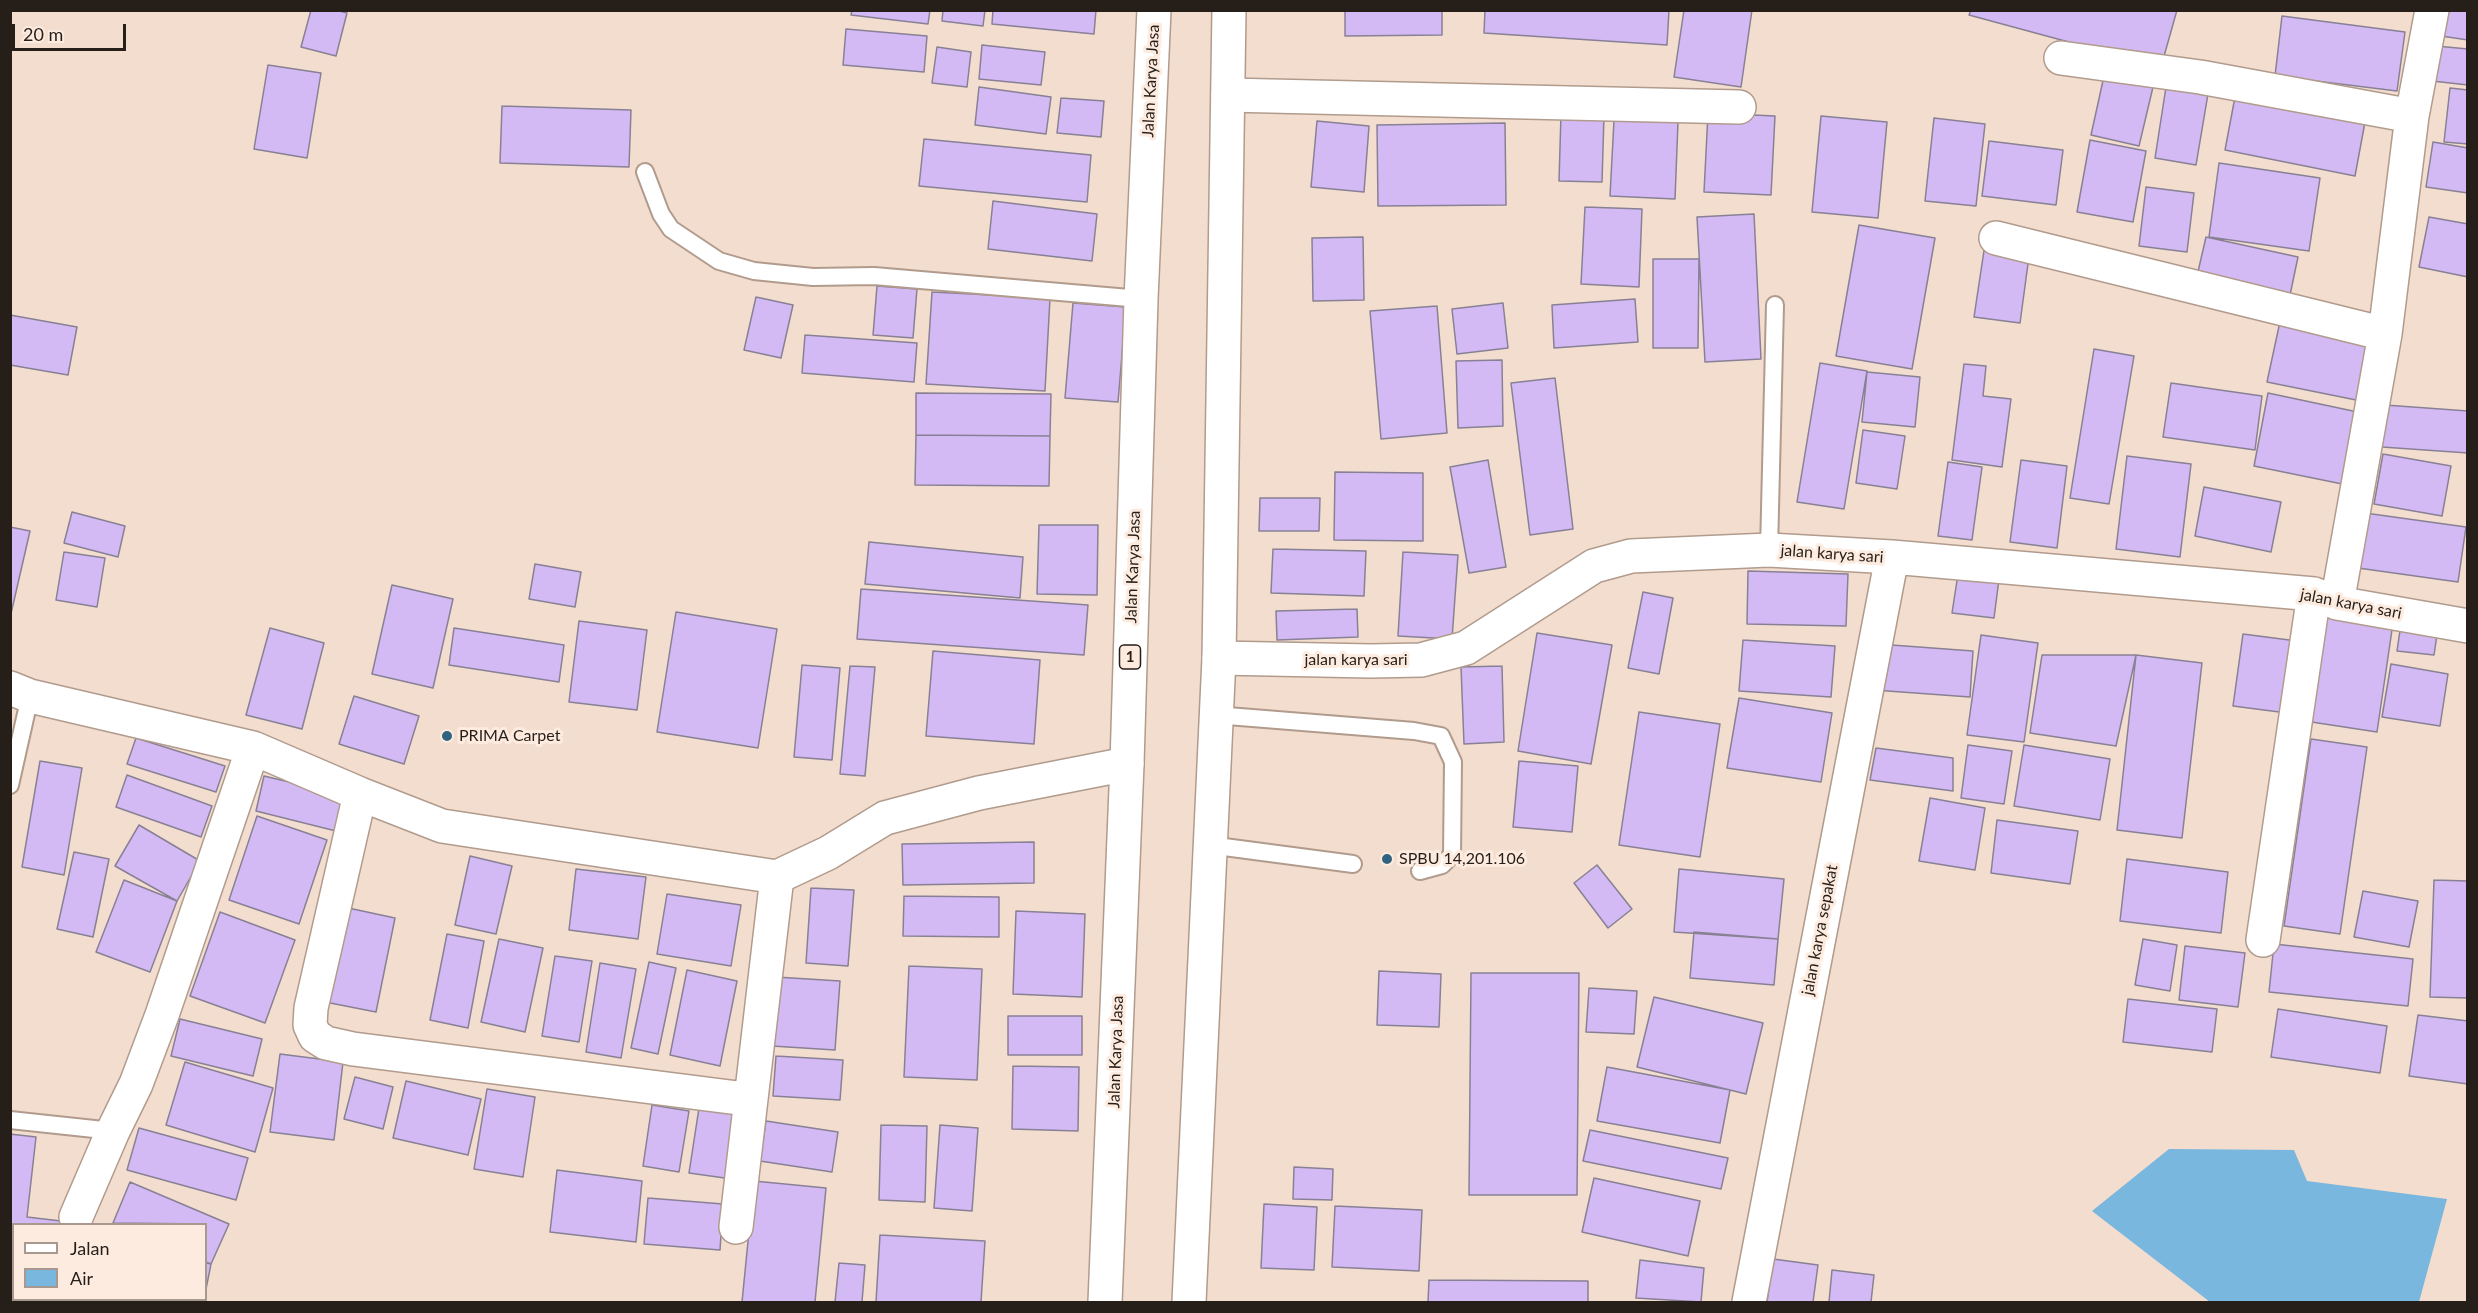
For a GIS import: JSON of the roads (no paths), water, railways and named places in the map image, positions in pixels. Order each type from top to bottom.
[{"type":"main road","name":"Jalan Karya Jasa","points":[[1106,1302],[1127,764],[1141,299],[1154,10]]},
{"type":"main road","points":[[1189,1302],[1219,658],[1229,10]]},
{"type":"main road","points":[[2263,940],[2325,599],[2385,334],[2412,116],[2432,10]]},
{"type":"main road","points":[[2061,58],[2200,77],[2412,116]]},
{"type":"main road","points":[[1228,95],[1739,107]]},
{"type":"main road","points":[[1996,238],[2385,334]]},
{"type":"main road","name":"jalan karya sari","points":[[1219,658],[1421,660],[1466,648],[1594,566],[1631,556],[1769,550],[1892,557],[2325,599],[2468,626]]},
{"type":"main road","name":"jalan karya sepakat","points":[[1749,1302],[1892,557]]},
{"type":"main road","points":[[20,692],[253,748],[360,794],[442,825],[777,877],[828,854],[885,818],[979,793],[1127,764]]},
{"type":"main road","points":[[76,1217],[136,1084],[162,1015],[253,748]]},
{"type":"main road","points":[[360,794],[311,1008],[310,1025],[315,1036],[326,1043],[354,1049],[738,1098]]},
{"type":"main road","points":[[736,1227],[777,877]]},
{"type":"lane","points":[[645,172],[661,213],[671,229],[719,261],[754,271],[813,277],[874,276],[1141,299]]},
{"type":"lane","points":[[1769,550],[1775,305]]},
{"type":"lane","points":[[10,785],[20,692]]},
{"type":"lane","points":[[1215,715],[1414,731],[1441,736],[1453,762],[1452,855],[1442,865],[1420,871]]},
{"type":"lane","points":[[1209,845],[1353,864]]},
{"type":"lane","points":[[10,1120],[113,1131]]},
{"type":"water","points":[[2169,1149],[2294,1150],[2307,1181],[2447,1199],[2419,1302],[2210,1302],[2092,1211]]},
{"type":"place","name":"PRIMA Carpet","points":[[447,736]]},
{"type":"place","name":"SPBU 14,201.106","points":[[1387,859]]}]
